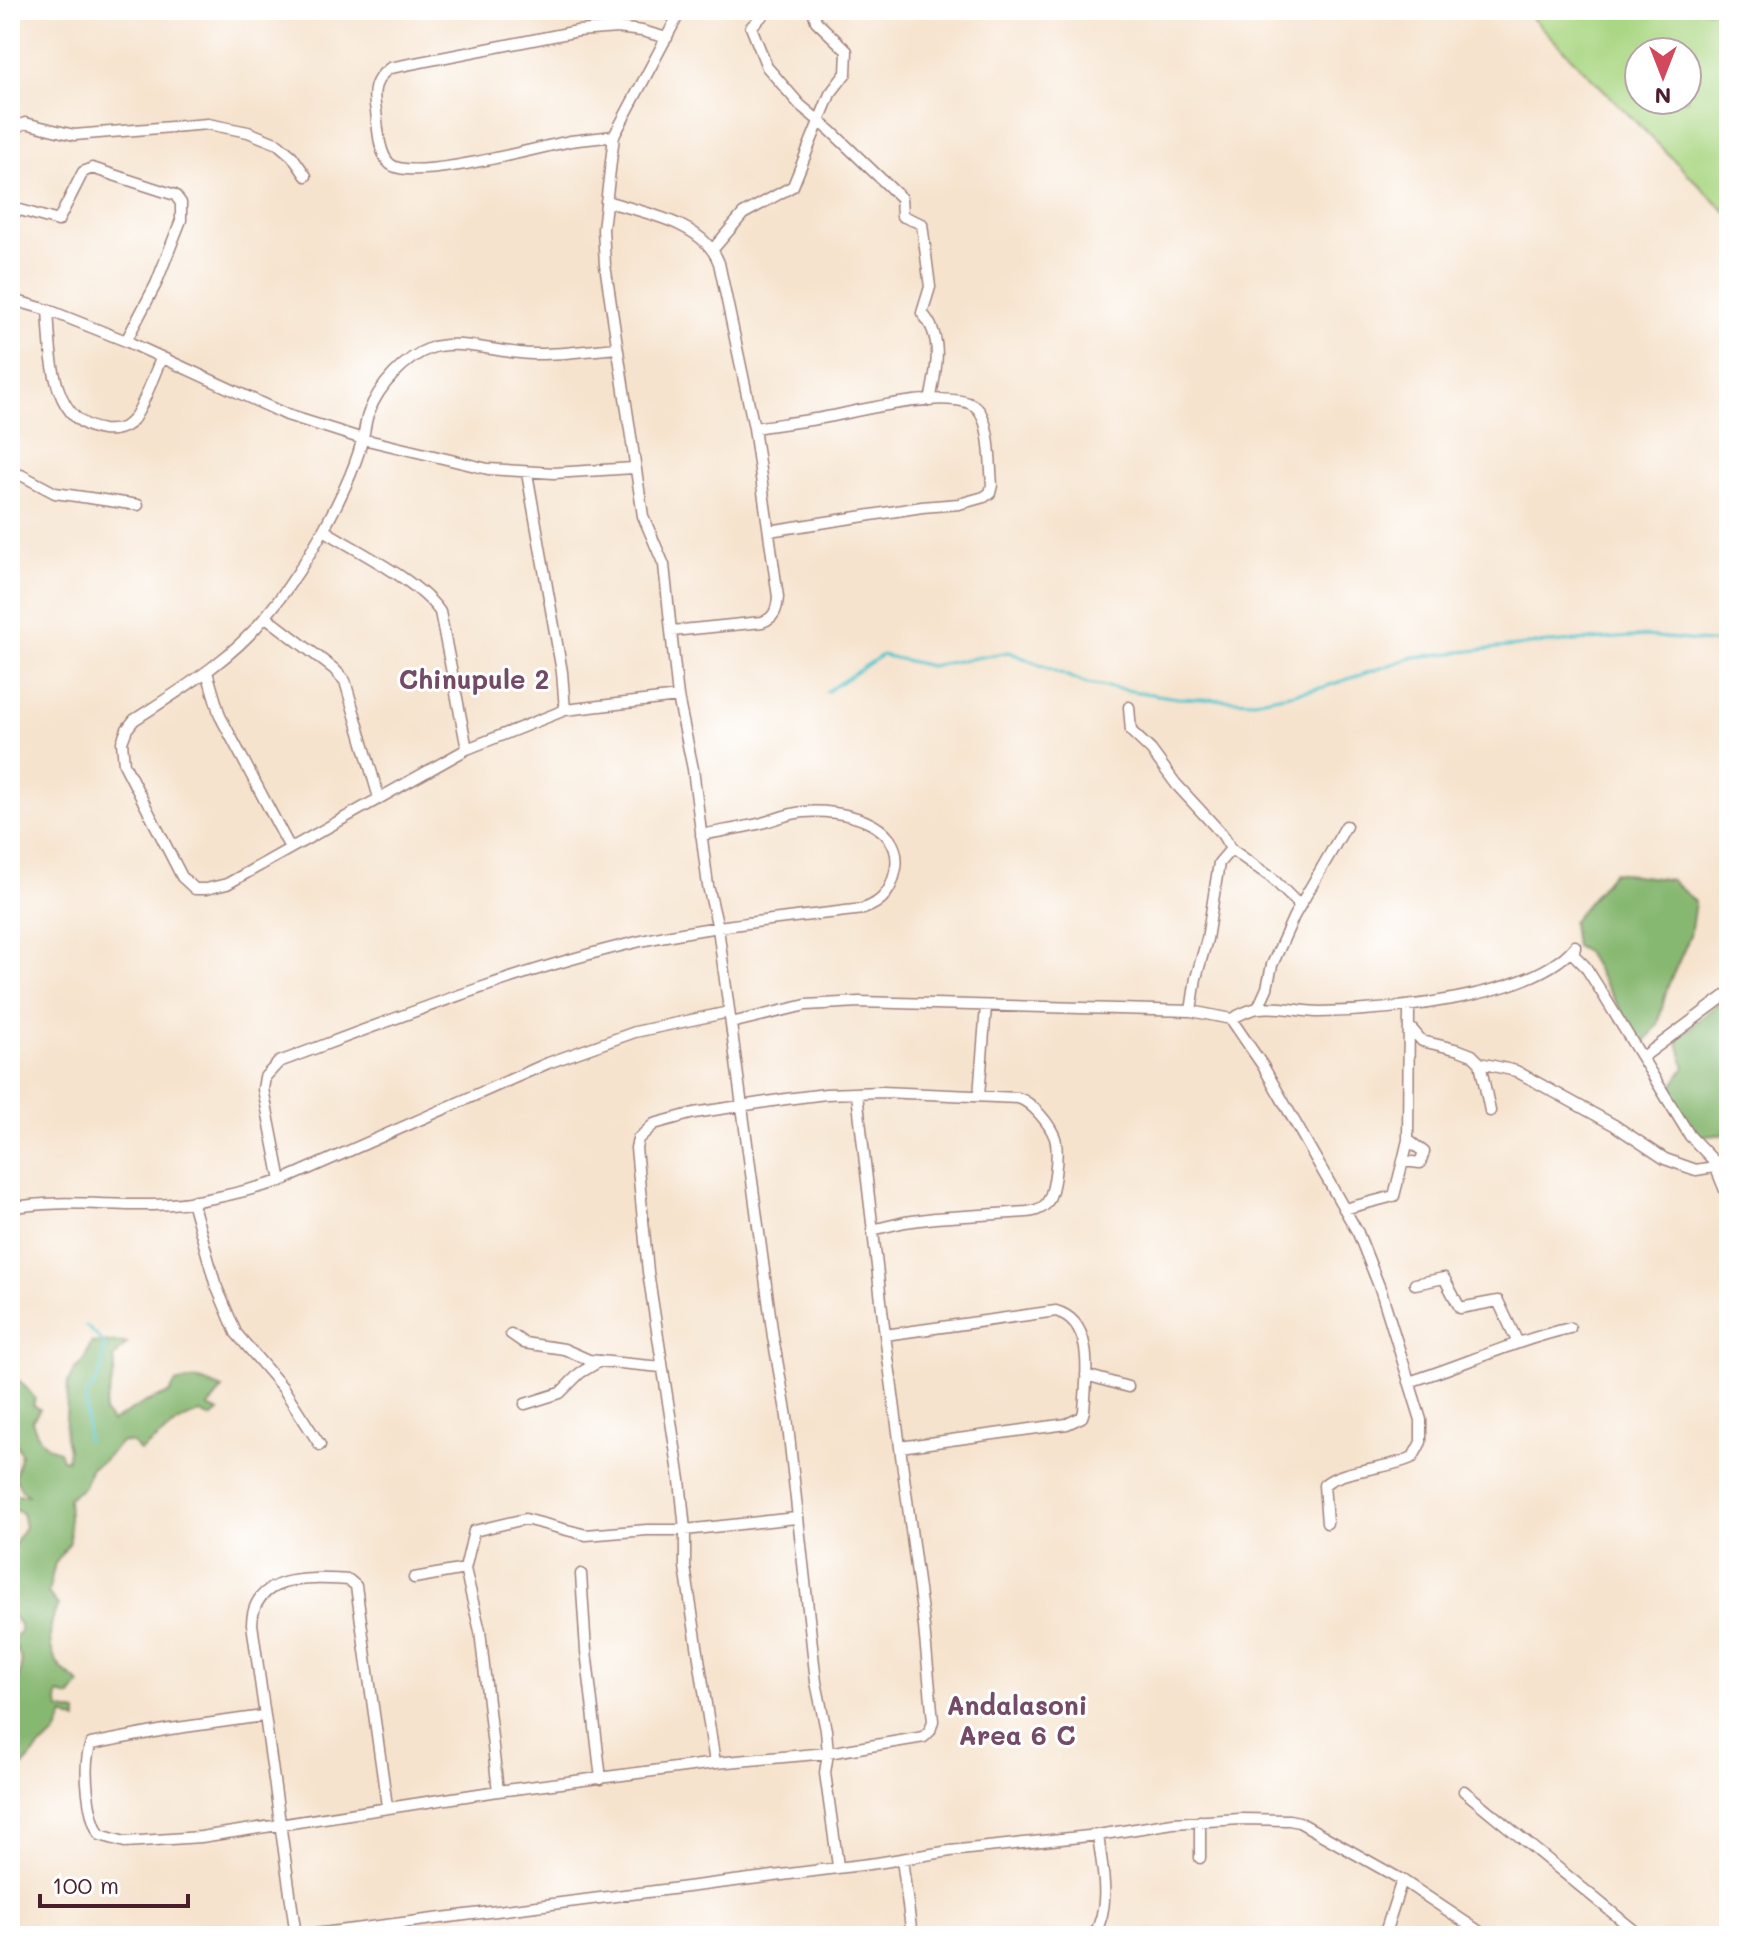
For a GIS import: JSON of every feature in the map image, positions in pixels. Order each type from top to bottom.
[{"type":"street","points":[[681,10],[614,136],[606,201],[605,265],[643,516],[664,565],[678,697],[693,769],[708,886],[718,928],[773,1337],[787,1417],[816,1682],[828,1753],[825,1773],[838,1866]]},
{"type":"street","points":[[768,10],[751,27],[767,67],[800,105],[901,198],[902,216],[922,224],[930,287],[922,313],[932,324],[938,345],[930,401]]},
{"type":"street","points":[[714,248],[743,214],[793,186],[830,94],[846,73],[847,51],[816,21],[813,10]]},
{"type":"street","points":[[614,136],[572,141],[445,167],[400,170],[390,164],[383,151],[374,87],[390,68],[578,31],[617,28],[667,38]]},
{"type":"street","points":[[10,131],[25,123],[74,135],[208,124],[248,132],[278,144],[292,156],[306,176]]},
{"type":"street","points":[[10,207],[58,221],[83,172],[92,168],[175,195],[181,203],[181,220],[156,284],[126,341]]},
{"type":"street","points":[[606,201],[677,224],[714,248],[754,428],[778,597],[775,614],[769,620],[672,631]]},
{"type":"street","points":[[10,299],[48,310],[126,341],[287,415],[363,439],[488,469],[527,473],[600,472],[634,468]]},
{"type":"street","points":[[48,310],[53,374],[58,390],[81,420],[97,428],[115,430],[133,420],[161,359]]},
{"type":"street","points":[[617,348],[538,355],[447,344],[431,347],[415,356],[383,387],[367,414],[363,439],[346,485],[324,530],[266,617],[207,672],[134,720],[122,742],[124,764],[182,877],[195,889],[206,889],[227,884],[467,749],[565,710],[678,697]]},
{"type":"street","points":[[754,428],[872,407],[930,401],[966,402],[982,416],[989,450],[992,485],[990,493],[984,497],[959,504],[769,531]]},
{"type":"street","points":[[527,473],[562,672],[565,710]]},
{"type":"street","points":[[10,474],[21,475],[55,493],[138,505]]},
{"type":"street","points":[[324,530],[410,584],[431,599],[440,612],[467,749]]},
{"type":"street","points":[[266,617],[340,675],[379,798]]},
{"type":"street","points":[[207,672],[214,701],[225,725],[290,848]]},
{"type":"street","points":[[1129,707],[1131,731],[1151,750],[1176,784],[1222,834],[1231,849],[1272,878],[1300,906]]},
{"type":"street","points":[[281,1181],[263,1089],[265,1077],[279,1062],[532,970],[643,941],[863,909],[874,905],[891,888],[896,865],[894,845],[889,836],[874,826],[825,812],[791,813],[762,823],[701,835]]},
{"type":"street","points":[[1258,1008],[1272,965],[1300,906],[1346,826]]},
{"type":"street","points":[[1191,1011],[1219,863],[1231,849]]},
{"type":"street","points":[[10,1208],[39,1204],[158,1205],[237,1194],[281,1181],[548,1063],[635,1032],[806,1005],[859,1002],[1191,1011],[1231,1019],[1258,1008],[1321,1012],[1409,1008],[1532,977],[1575,946],[1573,954],[1585,966],[1681,1122],[1714,1163],[1729,1200]]},
{"type":"street","points":[[1643,1057],[1729,993]]},
{"type":"street","points":[[979,1096],[986,1006]]},
{"type":"street","points":[[1344,1209],[1394,1196],[1408,1140],[1409,1008]]},
{"type":"street","points":[[1231,1019],[1263,1066],[1358,1233],[1381,1291],[1421,1420],[1419,1451],[1404,1462],[1333,1477],[1324,1485],[1327,1523]]},
{"type":"street","points":[[1409,1026],[1422,1041],[1459,1050],[1472,1055],[1480,1063],[1516,1071],[1614,1125],[1665,1159],[1696,1170],[1714,1163],[1729,1168]]},
{"type":"street","points":[[1480,1063],[1490,1111]]},
{"type":"street","points":[[715,1763],[685,1567],[680,1480],[648,1272],[636,1148],[638,1139],[654,1124],[694,1113],[826,1094],[882,1092],[1024,1100],[1052,1132],[1056,1148],[1053,1188],[1045,1204],[1027,1212],[920,1220],[872,1230]]},
{"type":"street","points":[[263,1716],[91,1744],[87,1753],[93,1824],[100,1835],[125,1842],[201,1837],[498,1791],[715,1763],[828,1753],[915,1740],[930,1731],[933,1721],[924,1627],[857,1094]]},
{"type":"street","points":[[1403,1161],[1420,1163],[1424,1152],[1408,1140]]},
{"type":"street","points":[[192,1201],[215,1283],[236,1333],[283,1388],[320,1445]]},
{"type":"street","points":[[1415,1284],[1444,1278],[1460,1308],[1498,1301],[1518,1343]]},
{"type":"street","points":[[885,1335],[1056,1311],[1066,1313],[1074,1321],[1081,1333],[1086,1359],[1084,1411],[1077,1421],[900,1447]]},
{"type":"street","points":[[1409,1382],[1570,1328]]},
{"type":"street","points":[[511,1334],[524,1343],[564,1349],[589,1360],[661,1367]]},
{"type":"street","points":[[525,1404],[560,1393],[580,1373],[600,1361]]},
{"type":"street","points":[[1086,1375],[1128,1387]]},
{"type":"street","points":[[498,1791],[482,1646],[465,1569],[474,1531],[525,1519],[586,1535],[685,1530],[796,1518]]},
{"type":"street","points":[[414,1578],[465,1569]]},
{"type":"street","points":[[581,1574],[586,1651],[601,1779]]},
{"type":"street","points":[[387,1806],[356,1586],[349,1580],[279,1583],[260,1595],[253,1608],[252,1624],[263,1716],[272,1757],[298,1936],[369,1932],[838,1866],[1200,1821],[1295,1821],[1402,1880],[1486,1936]]},
{"type":"street","points":[[1464,1791],[1641,1936]]},
{"type":"street","points":[[1200,1821],[1200,1858]]},
{"type":"street","points":[[1094,1935],[1100,1924],[1106,1895],[1098,1835]]},
{"type":"street","points":[[902,1859],[912,1936]]},
{"type":"street","points":[[1384,1936],[1402,1880]]},
{"type":"green space","points":[[1524,10],[1729,10],[1729,215],[1630,116],[1703,116],[1703,36],[1623,36],[1623,109]]},
{"type":"green space","points":[[1613,872],[1671,880],[1695,902],[1690,936],[1667,988],[1658,1024],[1642,1046],[1586,952],[1575,946],[1572,922]]},
{"type":"green space","points":[[1729,994],[1729,1134],[1693,1137],[1667,1094],[1685,1067],[1677,1039]]},
{"type":"green space","points":[[91,1343],[127,1343],[114,1358],[113,1377],[104,1412],[111,1422],[146,1402],[170,1393],[175,1383],[190,1380],[200,1380],[223,1389],[208,1407],[219,1412],[211,1418],[201,1413],[184,1419],[140,1451],[132,1443],[121,1442],[104,1460],[90,1469],[84,1487],[68,1498],[70,1542],[55,1563],[48,1593],[58,1605],[50,1631],[51,1648],[58,1664],[80,1684],[70,1697],[58,1694],[59,1709],[77,1713],[77,1721],[64,1715],[56,1734],[11,1780],[10,1702],[20,1698],[18,1682],[22,1661],[15,1646],[10,1646],[10,1637],[14,1638],[20,1632],[20,1624],[10,1614],[10,1590],[14,1588],[13,1550],[25,1527],[22,1513],[10,1508],[10,1496],[28,1495],[15,1477],[21,1454],[10,1429],[10,1369],[35,1399],[33,1405],[40,1409],[32,1421],[38,1436],[59,1451],[62,1459],[67,1460],[68,1382],[84,1361]]},
{"type":"waterway","points":[[826,692],[882,655],[930,666],[1009,652],[1087,684],[1177,698],[1254,701],[1324,687],[1414,657],[1646,636],[1729,644]]},
{"type":"waterway","points":[[86,1326],[104,1343],[101,1373],[86,1397],[87,1442]]},
{"type":"district","name":"Chinupule 2","points":[[474,680]]},
{"type":"district","name":"Andalasoni Area 6 C","points":[[1017,1721]]}]
